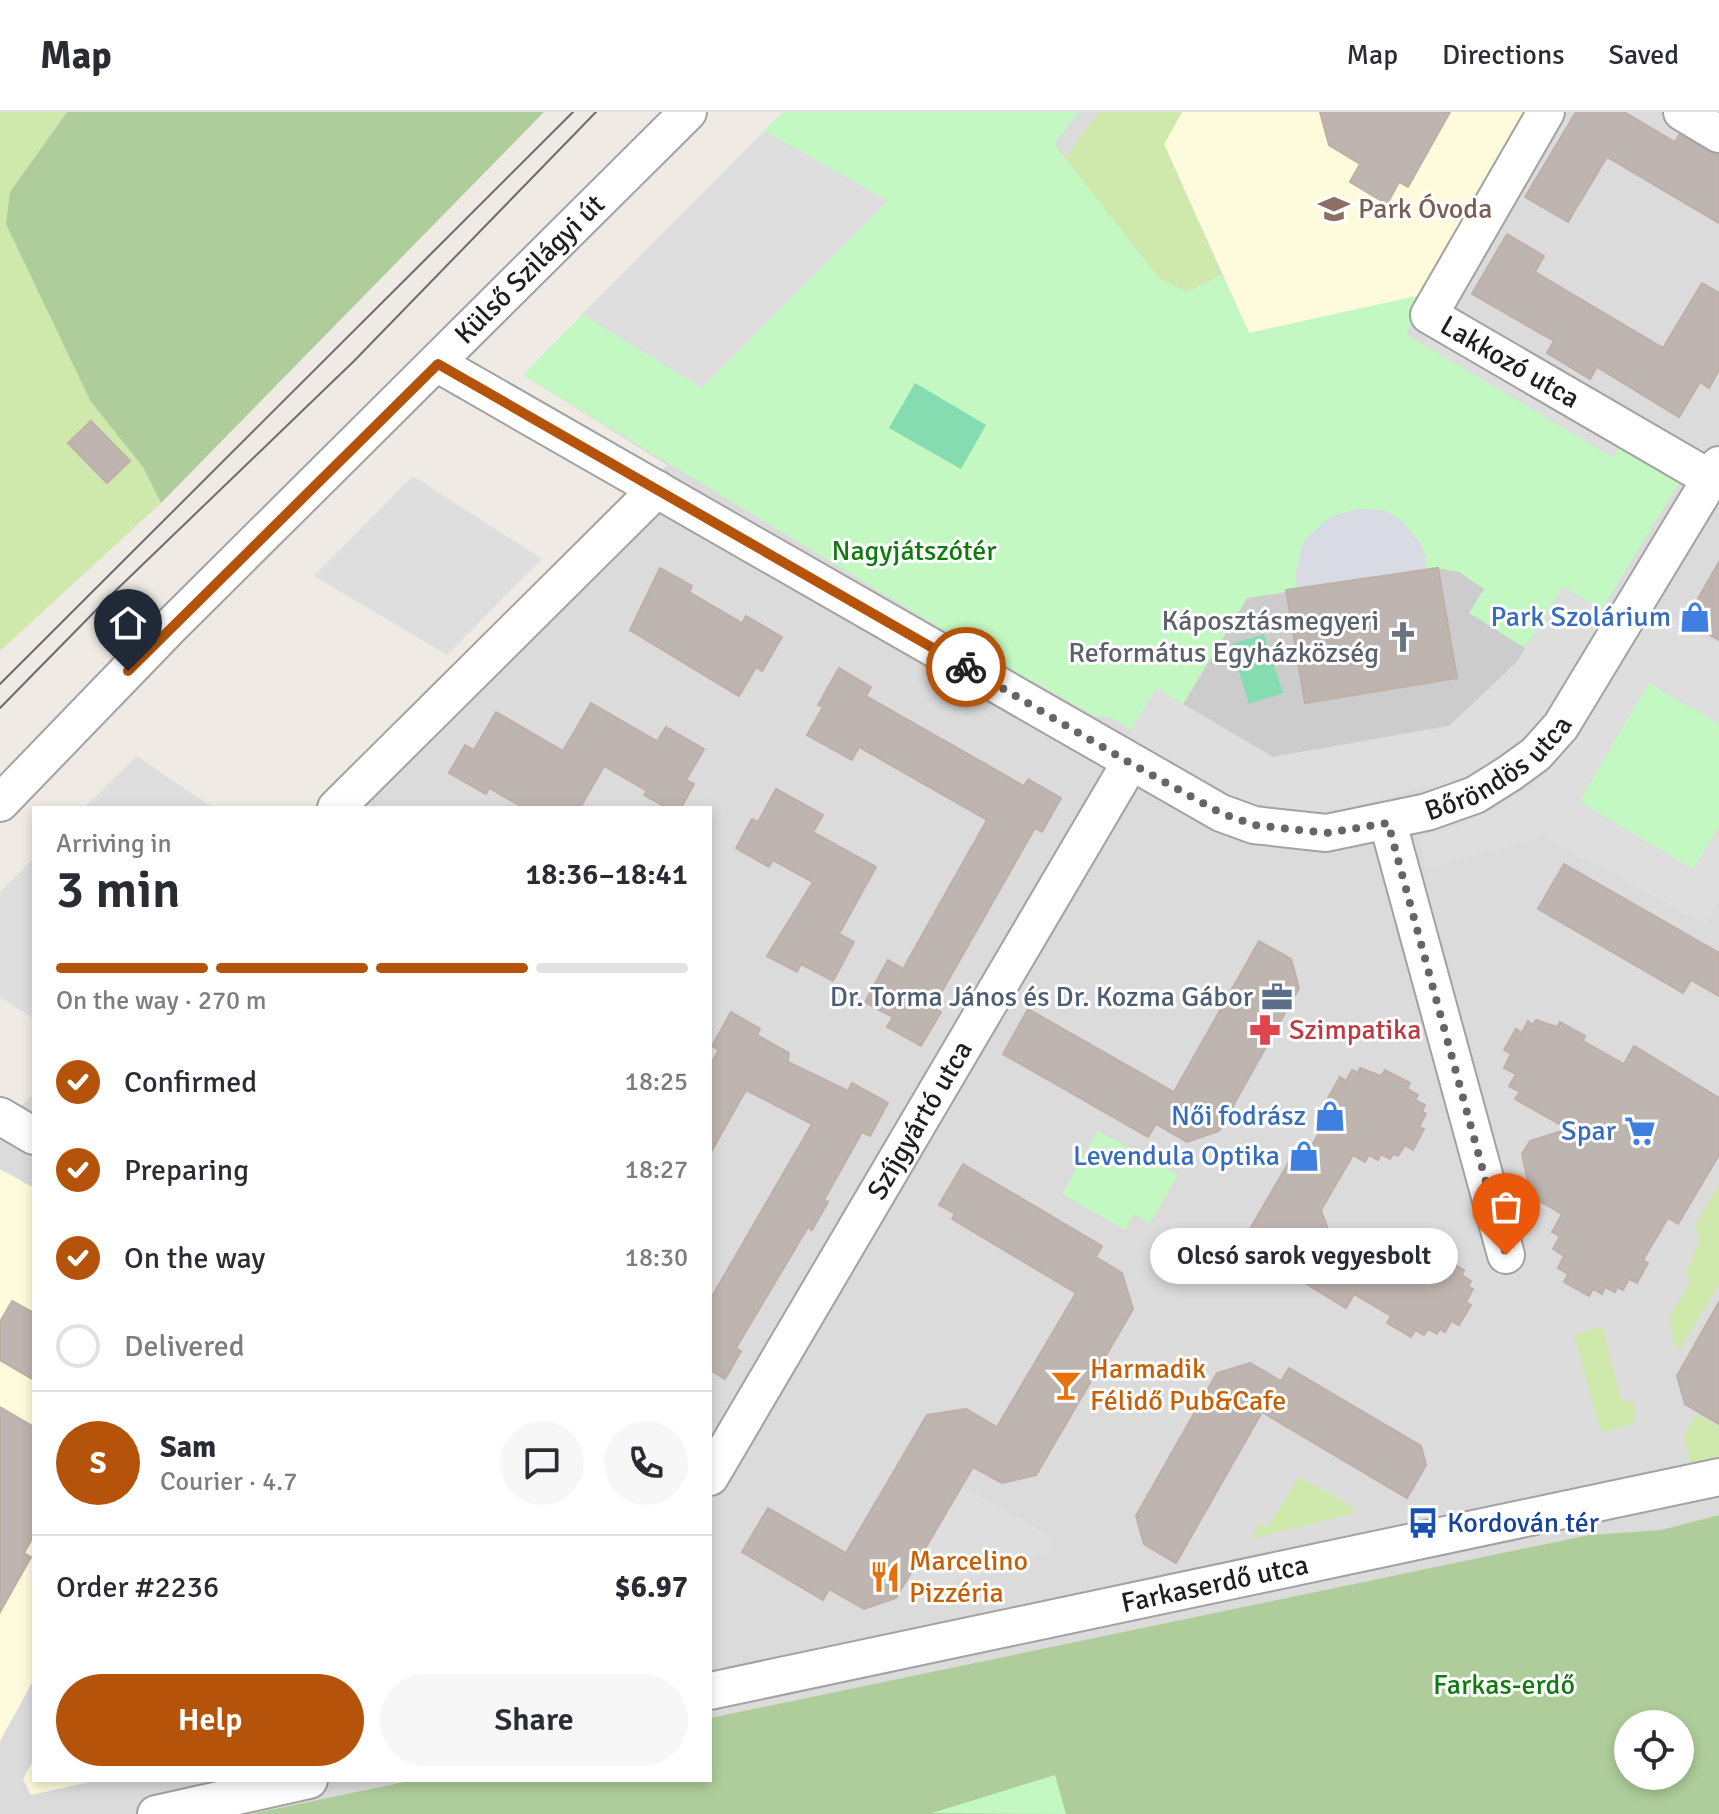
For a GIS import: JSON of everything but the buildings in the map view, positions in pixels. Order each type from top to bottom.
[{"type":"street","name":"Külső Szilágyi út","points":[[0,803],[170,627],[438,364],[688,112]]},
{"type":"street","name":"Lakkozó utca","points":[[1546,112],[1429,315],[1715,472]]},
{"type":"street","points":[[1682,112],[1719,134]]},
{"type":"street","name":"Bőröndös utca","points":[[438,364],[1221,813],[1254,825],[1326,833],[1388,823],[1475,795],[1536,754],[1561,726],[1715,472]]},
{"type":"street","points":[[338,806],[657,489]]},
{"type":"street","name":"Szíjgyártó utca","points":[[712,1474],[1130,763]]},
{"type":"street","points":[[1388,823],[1506,1255]]},
{"type":"street","name":"Farkaserdő utca","points":[[712,1691],[1719,1477]]},
{"type":"street","points":[[156,1814],[300,1782]]},
{"type":"shaded area","points":[[783,112],[1719,112],[1719,1515],[1661,1530],[1589,1535],[712,1718],[712,806],[317,806],[667,465],[523,375]]},
{"type":"shaded area","name":"Park Óvoda","points":[[1182,112],[1532,112],[1423,295],[1249,333],[1164,144]]},
{"type":"shaded area","points":[[765,131],[888,201],[702,388],[582,314]]},
{"type":"shaded area","points":[[1435,326],[1624,440],[1613,458],[1424,344]]},
{"type":"shaded area","points":[[413,476],[542,559],[447,655],[314,576]]},
{"type":"shaded area","points":[[1357,509],[1384,510],[1402,521],[1420,543],[1426,557],[1425,570],[1297,588],[1295,576],[1303,541],[1332,516]]},
{"type":"shaded area","points":[[1438,568],[1460,572],[1539,625],[1517,662],[1449,726],[1273,757],[1183,704],[1247,598]]},
{"type":"shaded area","points":[[1563,586],[1610,616],[1530,735],[1504,757],[1469,775],[1351,807],[1307,814],[1275,813],[1247,806],[1126,739],[1156,688],[1273,757],[1449,726],[1517,662]]},
{"type":"shaded area","points":[[1653,607],[1719,646],[1719,724],[1649,683],[1579,801],[1693,869],[1719,826],[1719,900],[1705,924],[1544,837],[1425,869],[1419,837],[1466,823],[1501,805],[1530,787],[1557,760],[1595,707]]},
{"type":"shaded area","points":[[137,756],[210,806],[86,806]]},
{"type":"shaded area","points":[[32,860],[32,1018],[0,997],[0,892]]},
{"type":"shaded area","points":[[32,1095],[32,1782],[404,1782],[251,1814],[0,1814],[0,1127]]},
{"type":"shaded area","points":[[0,1169],[32,1187],[32,1683],[0,1741]]},
{"type":"shaded area","points":[[964,1487],[1050,1536],[1053,1552],[916,1594],[911,1578]]},
{"type":"shaded area","points":[[32,1763],[32,1782],[89,1782],[31,1795],[23,1779]]},
{"type":"green space","points":[[0,112],[67,112],[10,192],[91,402],[143,467],[161,503],[0,651]]},
{"type":"green space","points":[[67,112],[544,112],[161,503],[143,467],[91,402],[6,224],[10,192]]},
{"type":"green space","name":"Nagyjátszótér","points":[[783,112],[1079,112],[1054,144],[1160,279],[1187,292],[1222,275],[1249,333],[1421,295],[1407,335],[1613,457],[1624,440],[1684,475],[1601,610],[1563,587],[1525,648],[1469,613],[1484,589],[1459,572],[1438,568],[1247,598],[1183,704],[1156,689],[1131,730],[1111,718],[1095,716],[970,646],[523,375]]},
{"type":"green space","points":[[1099,112],[1182,112],[1164,144],[1222,275],[1186,292],[1160,279],[1065,158]]},
{"type":"green space","points":[[915,383],[986,425],[961,469],[889,428]]},
{"type":"green space","points":[[1264,634],[1283,693],[1249,704],[1231,644]]},
{"type":"green space","points":[[1649,683],[1719,724],[1719,826],[1693,869],[1579,802]]},
{"type":"green space","points":[[1098,1131],[1178,1175],[1150,1224],[1134,1214],[1125,1230],[1062,1194]]},
{"type":"green space","points":[[1719,1184],[1719,1284],[1680,1349],[1674,1346],[1669,1317],[1690,1283],[1686,1271],[1699,1243],[1695,1224]]},
{"type":"green space","points":[[1602,1326],[1622,1402],[1633,1400],[1636,1416],[1632,1424],[1604,1432],[1600,1429],[1574,1335]]},
{"type":"green space","points":[[1696,1414],[1719,1426],[1719,1463],[1692,1469],[1683,1436]]},
{"type":"green space","points":[[1299,1477],[1353,1507],[1354,1513],[1252,1539],[1258,1523],[1267,1528]]},
{"type":"green space","name":"Farkas-erdő","points":[[1719,1515],[1719,1814],[251,1814],[404,1782],[712,1782],[712,1718],[1589,1535],[1661,1530]]},
{"type":"green space","points":[[1055,1775],[1066,1814],[932,1813]]},
{"type":"tram line","points":[[0,684],[573,112]]},
{"type":"tram line","points":[[0,708],[110,596],[354,361],[596,112]]},
{"type":"way so far","points":[[966,667],[1221,813],[1254,825],[1326,833],[1388,823],[1506,1255]]},
{"type":"place","name":"Park Óvoda","points":[[1334,209]]},
{"type":"place","name":"Park Szolárium","points":[[1695,617]]},
{"type":"place","name":"Káposztásmegyeri Református Egyházközség","points":[[1403,637]]},
{"type":"place","name":"Dr. Torma János és Dr. Kozma Gábor","points":[[1277,997]]},
{"type":"place","name":"Szimpatika","points":[[1265,1030]]},
{"type":"place","name":"Női fodrász","points":[[1330,1116]]},
{"type":"place","name":"Spar","points":[[1640,1131]]},
{"type":"place","name":"Levendula Optika","points":[[1304,1156]]},
{"type":"place","name":"Olcsó sarok vegyesbolt","points":[[1506,1255]]},
{"type":"place","name":"Harmadik Félidő Pub&Cafe","points":[[1066,1385]]},
{"type":"place","name":"Kordován tér","points":[[1423,1523]]},
{"type":"place","name":"Marcelino Pizzéria","points":[[885,1577]]},
{"type":"route","points":[[128,671],[438,364],[966,667]]}]
